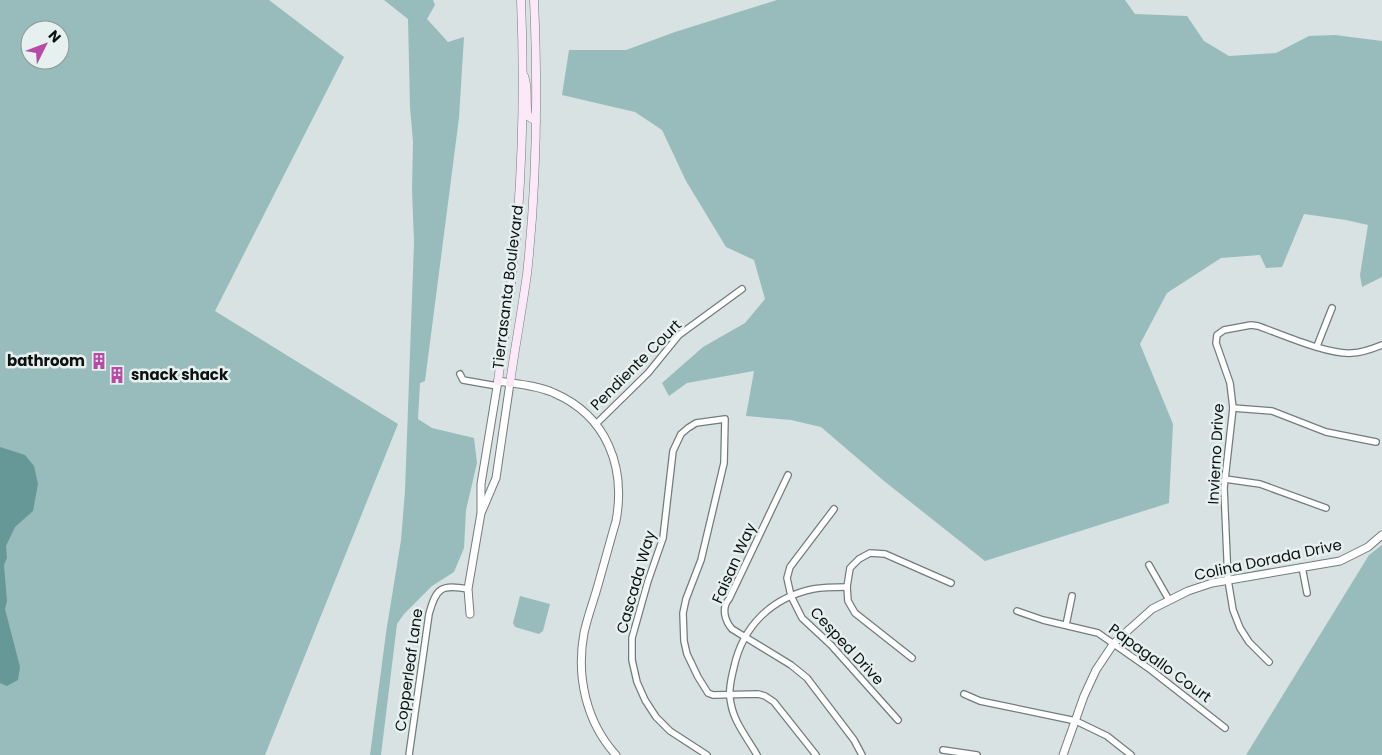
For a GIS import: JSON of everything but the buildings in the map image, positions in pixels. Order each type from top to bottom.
[{"type":"main road","name":"Tierrasanta Boulevard","points":[[497,384],[511,284],[518,214],[522,131],[521,0]]},
{"type":"main road","name":"Tierrasanta Boulevard","points":[[510,383],[526,276],[532,218],[536,121],[534,0]]},
{"type":"main road","points":[[522,72],[528,85],[528,116],[536,121]]},
{"type":"street","name":"Pendiente Court","points":[[597,423],[648,373],[679,335],[742,289]]},
{"type":"street","points":[[1332,308],[1317,346],[1351,354],[1368,351],[1382,345]]},
{"type":"street","name":"Invierno Drive","points":[[1269,662],[1249,642],[1240,628],[1233,610],[1228,580],[1225,479],[1233,408],[1230,383],[1216,344],[1217,335],[1224,330],[1250,325],[1317,346]]},
{"type":"street","points":[[460,374],[462,380],[497,384],[510,383],[554,392],[577,406],[597,423],[610,446],[619,476],[618,507],[584,632],[581,666],[583,687],[590,712],[600,734],[616,755]]},
{"type":"street","name":"Tierrasanta Boulevard","points":[[481,513],[496,478],[510,383]]},
{"type":"street","name":"Tierrasanta Boulevard","points":[[470,614],[468,589],[481,513],[481,484],[497,384]]},
{"type":"street","points":[[1233,408],[1272,411],[1326,432],[1376,442]]},
{"type":"street","name":"Cascada Way","points":[[707,755],[670,730],[644,700],[637,682],[632,660],[632,638],[648,581],[663,538],[673,451],[681,434],[688,428],[696,423],[725,418],[724,463],[701,560],[686,599],[683,613],[684,640],[687,654],[698,677],[708,693],[713,695],[730,695]]},
{"type":"street","name":"Faisan Way","points":[[788,475],[726,602],[724,612],[728,624],[744,637],[791,665],[807,678],[854,740],[862,755]]},
{"type":"street","points":[[1225,479],[1260,484],[1326,508]]},
{"type":"street","name":"Cesped Drive","points":[[834,508],[790,568],[788,578],[791,596],[802,618],[831,645],[898,720]]},
{"type":"street","name":"Colina Dorada Drive","points":[[1063,755],[1084,696],[1096,670],[1114,643],[1152,609],[1212,583],[1340,561],[1368,547],[1382,535]]},
{"type":"street","points":[[912,658],[855,613],[848,602],[847,586],[850,568],[859,559],[870,553],[885,554],[951,583]]},
{"type":"street","points":[[1149,565],[1169,600]]},
{"type":"street","points":[[1302,567],[1307,593]]},
{"type":"street","name":"Copperleaf Lane","points":[[409,755],[432,599],[441,589],[452,586],[468,589]]},
{"type":"street","points":[[757,755],[735,718],[731,705],[730,682],[737,650],[758,618],[778,602],[815,588],[847,586]]},
{"type":"street","points":[[1066,625],[1072,596]]},
{"type":"street","name":"Papagallo Court","points":[[1018,611],[1098,633],[1152,670],[1225,728]]},
{"type":"street","points":[[730,695],[758,694],[774,702],[816,755]]},
{"type":"street","points":[[964,694],[980,701],[1076,721],[1107,736],[1132,755]]},
{"type":"street","points":[[943,750],[977,755]]},
{"type":"shaded area","points":[[0,0],[269,0],[344,57],[215,311],[398,424],[265,755],[0,755]]},
{"type":"shaded area","points":[[384,0],[433,0],[435,5],[427,19],[448,42],[464,37],[459,118],[425,381],[420,383],[418,419],[432,428],[474,438],[477,463],[466,510],[464,548],[454,572],[432,586],[404,614],[397,624],[381,755],[370,755],[386,633],[401,540],[405,491],[414,243],[413,142],[410,107],[408,19]]},
{"type":"shaded area","points":[[777,0],[1125,0],[1135,14],[1187,16],[1204,41],[1229,56],[1276,53],[1309,36],[1335,35],[1382,41],[1382,277],[1362,287],[1360,275],[1368,225],[1304,214],[1282,267],[1266,268],[1260,255],[1221,258],[1167,293],[1140,344],[1173,424],[1169,503],[985,561],[884,481],[821,427],[791,420],[746,416],[754,371],[687,383],[669,396],[662,383],[703,347],[745,323],[765,299],[754,260],[726,247],[686,181],[662,130],[635,112],[562,95],[569,50],[626,50],[675,32]]},
{"type":"shaded area","points":[[0,447],[25,455],[34,466],[38,484],[33,511],[15,527],[6,546],[7,558],[4,565],[7,601],[5,609],[20,667],[18,680],[7,686],[0,683]]},
{"type":"shaded area","points":[[1382,545],[1382,755],[1246,755],[1369,555]]},
{"type":"shaded area","points":[[520,596],[550,604],[543,631],[539,634],[515,627],[513,623]]},
{"type":"place","name":"bathroom","points":[[99,361]]},
{"type":"place","name":"snack shack","points":[[117,375]]}]
